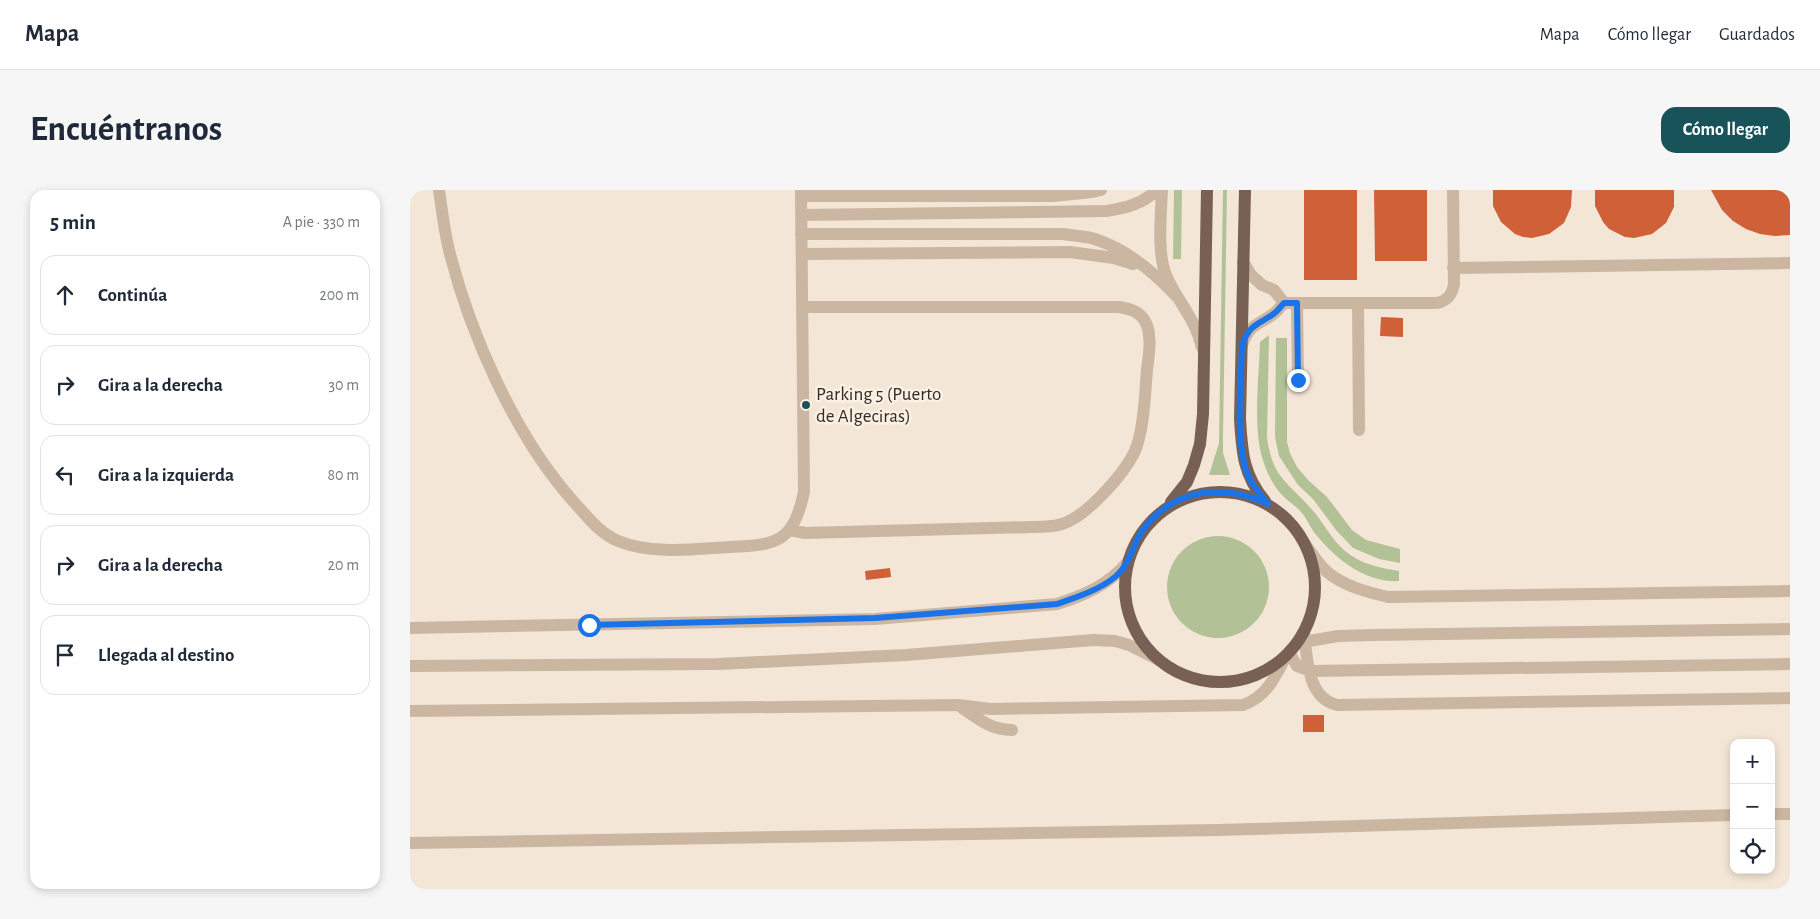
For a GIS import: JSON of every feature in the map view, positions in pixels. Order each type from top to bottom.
[{"type":"main road","points":[[1168,506],[1200,493],[1235,492],[1268,504],[1283,515],[1295,528],[1304,542],[1313,568],[1315,594],[1312,612],[1296,645],[1272,667],[1256,676],[1240,681],[1222,683],[1204,682],[1171,670],[1145,646],[1135,631],[1125,598],[1127,563],[1133,546],[1142,531],[1168,506],[1187,482],[1200,444],[1203,414],[1207,190]]},
{"type":"main road","points":[[1245,190],[1240,419],[1242,447],[1246,472],[1255,489],[1268,504]]},
{"type":"street","points":[[439,190],[449,249],[468,311],[500,388],[529,440],[554,480],[597,528],[618,541],[651,549],[762,546],[779,540],[790,530],[800,512],[804,492],[801,193],[1054,196],[1101,190]]},
{"type":"street","points":[[801,215],[1106,211],[1130,207],[1147,200],[1157,190]]},
{"type":"street","points":[[1162,190],[1162,264],[1177,297],[1197,328],[1204,369]]},
{"type":"street","points":[[1242,345],[1252,327],[1273,314],[1284,303],[1442,302],[1453,290],[1453,190]]},
{"type":"street","points":[[801,234],[1064,234],[1093,238],[1144,265],[1177,297]]},
{"type":"street","points":[[802,254],[1070,252],[1114,258],[1153,273]]},
{"type":"street","points":[[1243,262],[1250,275],[1262,286],[1274,290],[1284,303]]},
{"type":"street","points":[[1454,268],[1790,263]]},
{"type":"street","points":[[1297,303],[1298,380]]},
{"type":"street","points":[[1358,303],[1359,430]]},
{"type":"street","points":[[790,530],[805,533],[1032,528],[1061,525],[1086,511],[1120,474],[1134,452],[1143,408],[1150,336],[1146,323],[1140,314],[1131,309],[1119,307],[802,307]]},
{"type":"street","points":[[1304,542],[1326,571],[1345,583],[1388,597],[1790,591]]},
{"type":"street","points":[[410,628],[875,618],[1057,604],[1081,596],[1100,586],[1116,576],[1127,563]]},
{"type":"street","points":[[410,711],[958,705],[991,709],[1243,705],[1263,695],[1296,645],[1338,636],[1790,629]]},
{"type":"street","points":[[410,666],[719,664],[906,655],[1093,640],[1129,644],[1157,659]]},
{"type":"street","points":[[1296,645],[1297,666],[1310,671],[1790,664]]},
{"type":"street","points":[[1296,645],[1310,671],[1312,681],[1319,695],[1327,703],[1337,705],[1790,698]]},
{"type":"street","points":[[958,705],[988,726],[999,730],[1012,730]]},
{"type":"street","points":[[1775,814],[1790,814]]},
{"type":"street","points":[[410,843],[1217,830],[1730,815]]},
{"type":"green space","points":[[1174,190],[1182,190],[1181,259],[1173,259]]},
{"type":"green space","points":[[1223,190],[1227,190],[1223,453],[1230,475],[1209,475],[1219,443]]},
{"type":"green space","points":[[1269,335],[1267,437],[1273,463],[1284,480],[1315,513],[1344,550],[1355,558],[1367,563],[1399,571],[1399,581],[1387,581],[1376,578],[1354,569],[1344,562],[1326,546],[1306,518],[1279,492],[1272,481],[1260,449],[1257,424],[1260,342]]},
{"type":"green space","points":[[1276,338],[1287,338],[1287,442],[1297,467],[1327,497],[1352,530],[1366,540],[1400,549],[1400,563],[1379,559],[1353,548],[1336,530],[1313,499],[1298,485],[1279,456],[1275,437]]},
{"type":"green space","points":[[1218,536],[1238,540],[1254,551],[1265,567],[1269,587],[1265,607],[1254,623],[1238,634],[1218,638],[1198,634],[1182,623],[1171,607],[1167,587],[1171,567],[1182,551],[1198,540]]},
{"type":"building","points":[[1304,190],[1357,190],[1357,280],[1304,280]]},
{"type":"building","points":[[1374,190],[1427,190],[1427,261],[1375,261]]},
{"type":"building","points":[[1493,190],[1572,190],[1571,207],[1564,223],[1549,234],[1532,238],[1523,237],[1515,234],[1501,222],[1493,206]]},
{"type":"building","points":[[1595,190],[1674,190],[1674,207],[1666,223],[1652,234],[1634,238],[1625,237],[1609,229],[1603,222],[1595,206]]},
{"type":"building","points":[[1711,190],[1790,190],[1790,235],[1760,234],[1746,229],[1733,221],[1722,210]]},
{"type":"building","points":[[1381,317],[1403,318],[1403,337],[1380,336]]},
{"type":"building","points":[[890,568],[891,577],[866,580],[865,571]]},
{"type":"building","points":[[1303,715],[1324,715],[1324,732],[1303,732]]},
{"type":"place","name":"Parking 5 (Puerto de Algeciras)","points":[[806,405]]},
{"type":"route","points":[[589,625],[875,618],[1057,604],[1081,596],[1116,576],[1127,563],[1133,546],[1142,531],[1168,506],[1184,498],[1200,493],[1235,492],[1268,504],[1255,489],[1246,472],[1240,419],[1242,345],[1252,327],[1273,314],[1284,303],[1297,303],[1298,380]]}]
